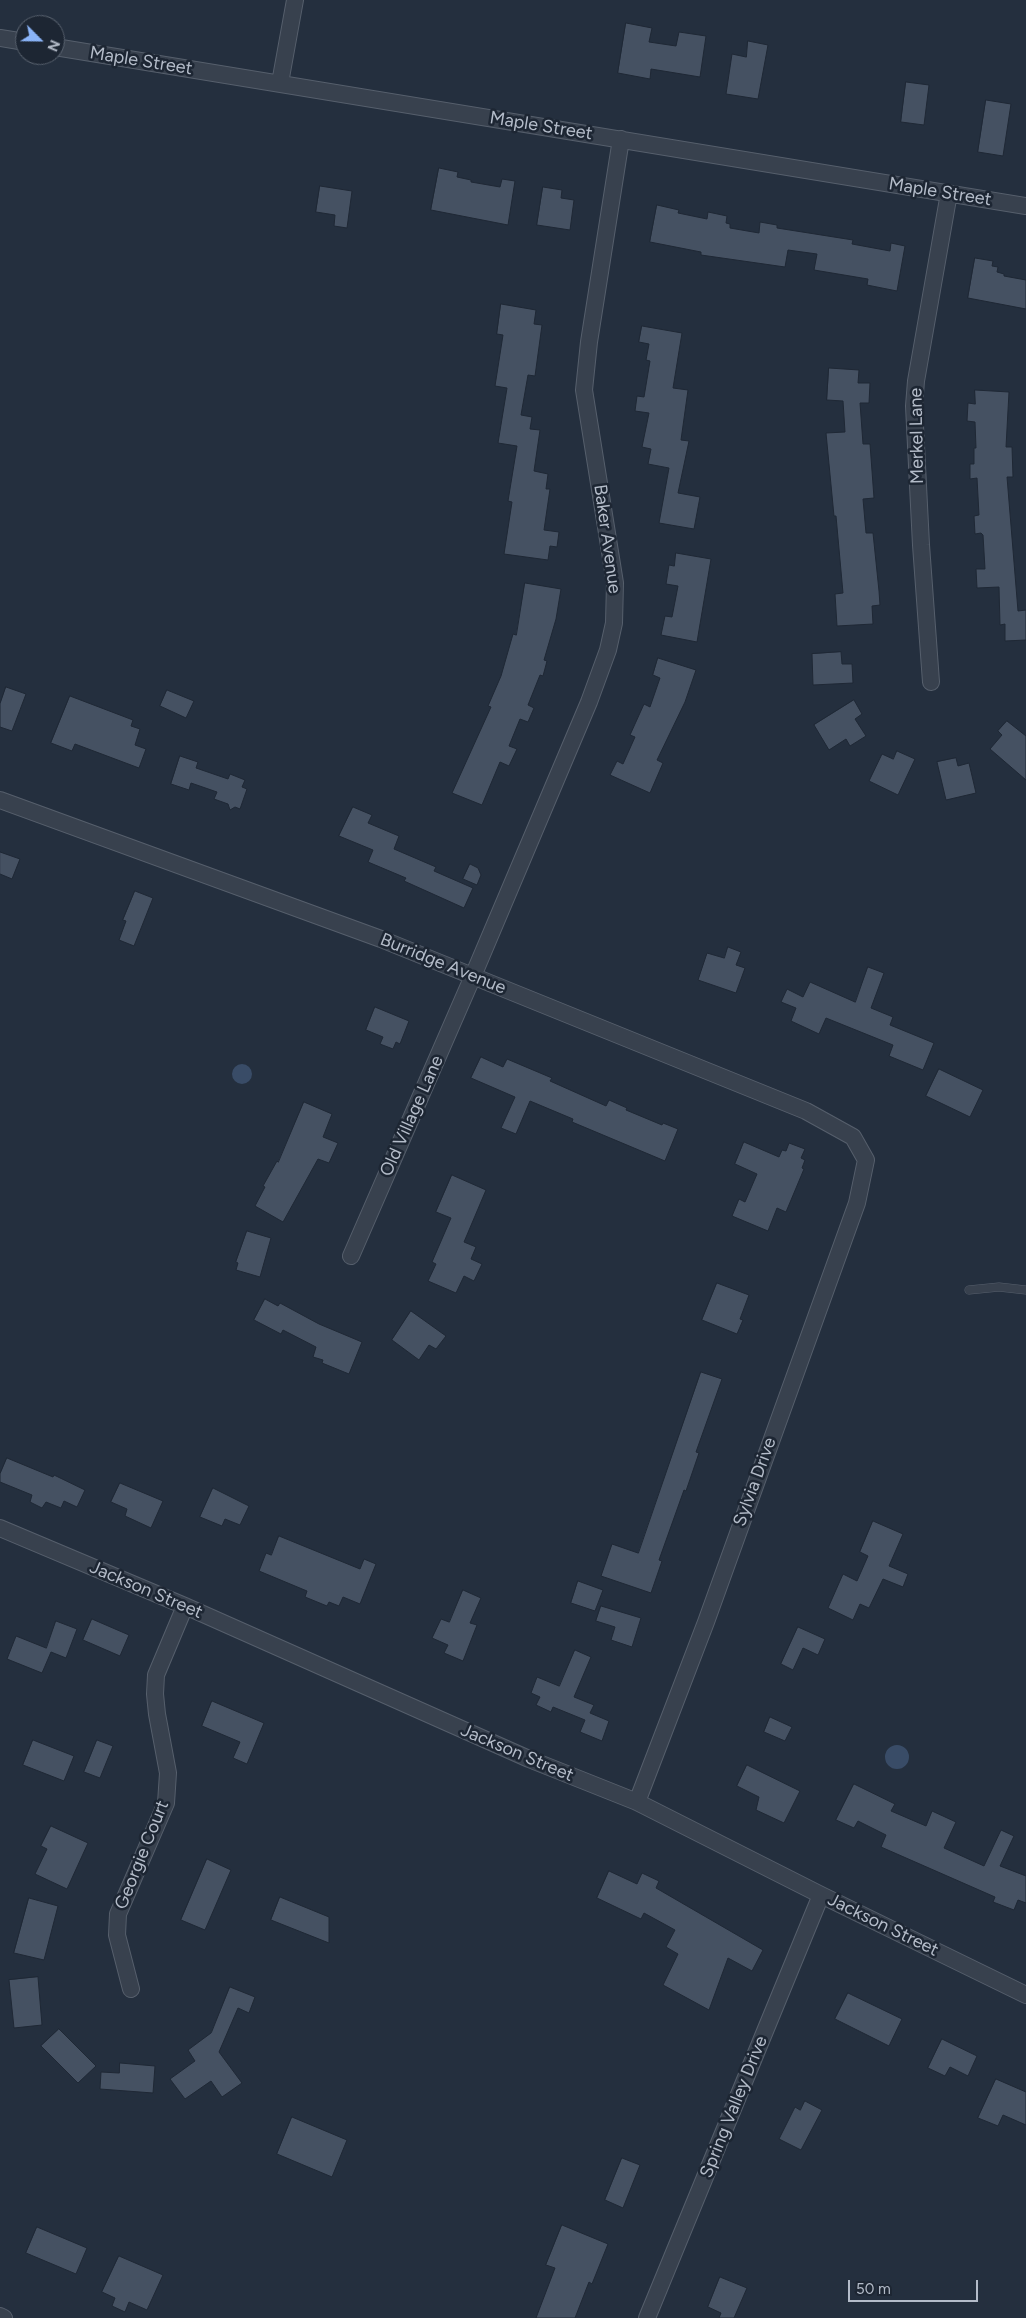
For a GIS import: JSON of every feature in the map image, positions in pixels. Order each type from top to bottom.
[{"type":"street","points":[[280,83],[295,0]]},
{"type":"street","points":[[0,38],[15,40]]},
{"type":"street","name":"Maple Street","points":[[65,49],[1026,206]]},
{"type":"street","name":"Baker Avenue","points":[[473,976],[602,670],[614,623],[616,583],[584,390],[589,342],[621,139]]},
{"type":"street","name":"Merkel Lane","points":[[931,682],[921,545],[914,406],[919,362],[949,193]]},
{"type":"street","name":"Burridge Avenue","points":[[0,800],[381,939],[806,1112],[853,1137],[866,1160]]},
{"type":"street","name":"Old Village Lane","points":[[351,1256],[473,976]]},
{"type":"street","name":"Sylvia Drive","points":[[637,1802],[709,1614],[857,1203],[866,1160]]},
{"type":"street","name":"Jackson Street","points":[[0,1528],[185,1606],[528,1759],[637,1802],[821,1895],[1026,1995]]},
{"type":"street","name":"Georgie Court","points":[[131,1989],[117,1935],[118,1914],[166,1803],[168,1773],[154,1694],[156,1675],[185,1606]]},
{"type":"street","name":"Spring Valley Drive","points":[[647,2318],[821,1895]]},
{"type":"street","points":[[0,2316],[4,2318]]},
{"type":"lane","points":[[968,1290],[999,1287],[1026,1290]]},
{"type":"water","points":[[242,1064],[249,1067],[252,1074],[249,1081],[242,1084],[235,1081],[232,1074],[235,1067]]},
{"type":"water","points":[[897,1745],[902,1746],[908,1752],[908,1762],[902,1768],[897,1769],[892,1768],[886,1762],[885,1757],[886,1752],[892,1746]]},
{"type":"building","points":[[626,23],[652,28],[649,42],[676,46],[679,32],[706,36],[700,77],[651,69],[650,79],[618,73]]},
{"type":"building","points":[[748,41],[768,45],[758,99],[726,94],[732,54],[746,57]]},
{"type":"building","points":[[906,82],[929,85],[924,125],[901,122]]},
{"type":"building","points":[[986,100],[1011,104],[1003,156],[978,152]]},
{"type":"building","points":[[439,168],[458,172],[457,177],[471,180],[471,182],[500,187],[502,179],[515,181],[508,225],[431,210]]},
{"type":"building","points":[[320,186],[352,191],[347,228],[334,226],[335,215],[316,212]]},
{"type":"building","points":[[543,187],[562,190],[561,198],[574,200],[570,230],[537,225]]},
{"type":"building","points":[[657,205],[679,210],[678,213],[707,219],[708,212],[727,216],[726,223],[730,224],[730,228],[759,233],[760,222],[777,225],[777,228],[853,240],[852,244],[890,251],[891,243],[905,246],[897,291],[867,285],[868,279],[814,270],[817,254],[788,250],[785,267],[701,255],[701,252],[650,242]]},
{"type":"building","points":[[975,258],[993,261],[992,266],[998,267],[997,272],[1004,274],[1004,276],[1026,280],[1026,309],[968,298]]},
{"type":"building","points":[[501,304],[536,310],[534,324],[542,325],[535,376],[528,375],[521,415],[532,417],[530,429],[540,430],[534,471],[548,474],[546,489],[550,489],[544,530],[559,532],[557,547],[550,546],[548,560],[504,554],[512,502],[508,501],[517,446],[498,443],[507,388],[495,386],[503,335],[497,334]]},
{"type":"building","points":[[642,326],[682,333],[673,388],[688,390],[681,440],[689,441],[678,493],[700,497],[694,529],[659,523],[669,468],[648,464],[651,449],[642,447],[649,413],[635,411],[637,396],[644,397],[650,361],[646,360],[649,344],[639,342]]},
{"type":"building","points":[[829,368],[859,370],[858,383],[870,383],[869,403],[860,403],[863,444],[870,444],[874,498],[863,499],[866,533],[873,533],[879,591],[880,605],[872,606],[873,624],[837,626],[835,594],[843,593],[826,433],[845,432],[843,401],[827,400]]},
{"type":"building","points":[[975,390],[1009,392],[1006,447],[1012,447],[1013,477],[1007,477],[1018,611],[1026,610],[1026,640],[1005,641],[1005,624],[1000,625],[999,587],[977,588],[976,569],[985,569],[983,535],[981,533],[975,534],[974,516],[979,515],[977,478],[970,479],[970,464],[974,464],[974,448],[976,448],[975,422],[967,421],[968,403],[975,404]]},
{"type":"building","points":[[676,553],[711,559],[697,642],[661,635],[665,616],[672,617],[678,586],[666,584],[669,565],[674,566]]},
{"type":"building","points":[[525,583],[561,589],[556,619],[544,660],[547,661],[543,676],[540,675],[528,705],[534,708],[528,722],[520,719],[509,746],[517,749],[509,766],[500,762],[482,805],[452,793],[491,707],[488,706],[501,676],[513,634],[516,635]]},
{"type":"building","points":[[841,652],[842,664],[852,664],[853,683],[813,685],[812,654]]},
{"type":"building","points":[[658,658],[696,670],[685,702],[657,760],[663,763],[650,793],[610,775],[617,761],[623,764],[635,737],[630,735],[644,704],[650,707],[660,678],[653,675]]},
{"type":"building","points":[[6,687],[26,694],[12,731],[0,727],[0,704]]},
{"type":"building","points":[[167,690],[194,701],[186,718],[160,706]]},
{"type":"building","points":[[70,696],[133,720],[131,726],[140,729],[135,745],[146,749],[139,768],[75,744],[72,751],[51,743]]},
{"type":"building","points":[[854,700],[862,714],[855,719],[866,736],[850,746],[846,739],[829,750],[814,725]]},
{"type":"building","points":[[1007,721],[1026,736],[1026,780],[990,749],[1002,735],[998,731]]},
{"type":"building","points":[[897,751],[915,759],[898,795],[869,781],[882,754],[893,759]]},
{"type":"building","points":[[180,756],[198,762],[196,768],[228,779],[230,774],[245,780],[242,787],[247,789],[240,809],[235,807],[230,810],[228,804],[214,799],[217,792],[191,783],[189,790],[171,784]]},
{"type":"building","points":[[956,758],[958,766],[969,763],[976,793],[946,800],[937,762]]},
{"type":"building","points":[[353,807],[372,815],[368,823],[399,836],[394,849],[436,867],[434,871],[473,888],[464,908],[404,881],[406,878],[368,862],[373,850],[339,836]]},
{"type":"building","points":[[0,852],[20,859],[12,879],[0,874]]},
{"type":"building","points":[[470,864],[478,868],[481,875],[477,885],[463,879]]},
{"type":"building","points":[[135,891],[153,898],[134,946],[119,940],[126,921],[123,920]]},
{"type":"building","points":[[728,947],[741,952],[736,965],[745,968],[736,993],[698,980],[707,953],[724,958]]},
{"type":"building","points":[[868,967],[884,973],[871,1008],[893,1017],[890,1025],[934,1043],[923,1070],[889,1056],[893,1045],[826,1018],[819,1034],[791,1021],[796,1008],[781,1002],[787,989],[803,997],[810,982],[855,1002]]},
{"type":"building","points":[[375,1007],[409,1021],[400,1044],[396,1042],[393,1049],[380,1044],[383,1037],[366,1030]]},
{"type":"building","points":[[481,1057],[503,1067],[507,1059],[552,1078],[550,1081],[606,1106],[609,1100],[627,1108],[626,1110],[662,1125],[663,1123],[678,1129],[665,1161],[572,1122],[573,1119],[530,1101],[516,1134],[501,1128],[515,1097],[471,1078]]},
{"type":"building","points":[[939,1069],[983,1090],[970,1117],[926,1096]]},
{"type":"building","points":[[304,1102],[332,1114],[323,1137],[338,1143],[329,1163],[318,1159],[283,1222],[255,1206],[265,1187],[263,1186],[278,1162]]},
{"type":"building","points":[[744,1142],[779,1157],[782,1150],[786,1151],[789,1143],[805,1149],[801,1158],[805,1160],[802,1168],[804,1169],[786,1212],[777,1208],[768,1231],[732,1216],[739,1199],[745,1202],[757,1174],[735,1164]]},
{"type":"building","points":[[452,1175],[486,1190],[464,1242],[476,1247],[471,1259],[482,1264],[474,1281],[464,1276],[456,1293],[428,1281],[436,1264],[432,1262],[451,1218],[436,1212]]},
{"type":"building","points":[[247,1231],[271,1238],[260,1277],[236,1270],[238,1263],[236,1262]]},
{"type":"building","points":[[717,1283],[749,1295],[740,1319],[743,1320],[737,1334],[702,1320]]},
{"type":"building","points":[[265,1299],[278,1306],[280,1303],[319,1324],[362,1342],[349,1374],[322,1363],[323,1360],[313,1357],[316,1347],[283,1330],[281,1334],[254,1320]]},
{"type":"building","points":[[411,1311],[446,1336],[436,1349],[429,1345],[419,1360],[392,1340]]},
{"type":"building","points":[[701,1372],[722,1379],[696,1452],[699,1453],[686,1491],[684,1490],[659,1560],[662,1561],[651,1593],[601,1576],[612,1544],[638,1553]]},
{"type":"building","points":[[7,1458],[53,1477],[54,1475],[85,1490],[77,1507],[64,1501],[61,1508],[46,1502],[42,1508],[30,1502],[32,1495],[0,1482],[0,1474]]},
{"type":"building","points":[[120,1483],[163,1501],[151,1528],[125,1516],[127,1509],[111,1502]]},
{"type":"building","points":[[213,1488],[249,1506],[240,1525],[225,1519],[222,1526],[200,1517]]},
{"type":"building","points":[[873,1521],[903,1534],[889,1566],[908,1574],[903,1587],[883,1579],[869,1608],[860,1604],[853,1620],[828,1608],[843,1574],[857,1581],[868,1556],[860,1552]]},
{"type":"building","points":[[279,1536],[360,1569],[364,1559],[376,1564],[360,1604],[343,1597],[339,1606],[329,1602],[327,1606],[305,1597],[307,1591],[259,1571],[266,1553],[271,1555]]},
{"type":"building","points":[[578,1581],[603,1590],[595,1611],[571,1603]]},
{"type":"building","points":[[463,1590],[481,1598],[470,1623],[477,1625],[463,1661],[444,1653],[448,1645],[432,1638],[441,1619],[449,1622]]},
{"type":"building","points":[[601,1606],[641,1618],[632,1647],[611,1640],[615,1627],[596,1621]]},
{"type":"building","points":[[92,1619],[129,1635],[120,1656],[83,1640]]},
{"type":"building","points":[[56,1621],[77,1629],[66,1658],[51,1652],[42,1673],[7,1659],[16,1636],[46,1648]]},
{"type":"building","points":[[798,1627],[825,1639],[818,1655],[803,1648],[793,1670],[781,1664]]},
{"type":"building","points":[[575,1650],[591,1657],[574,1697],[594,1705],[590,1713],[609,1721],[602,1741],[580,1732],[585,1720],[553,1707],[551,1712],[536,1705],[540,1697],[531,1693],[537,1677],[559,1686]]},
{"type":"building","points":[[212,1701],[264,1723],[247,1764],[233,1758],[240,1742],[202,1726]]},
{"type":"building","points":[[770,1717],[792,1727],[785,1741],[764,1732]]},
{"type":"building","points":[[33,1740],[74,1756],[64,1781],[23,1765]]},
{"type":"building","points":[[97,1740],[113,1746],[100,1778],[84,1772]]},
{"type":"building","points":[[747,1765],[800,1791],[784,1823],[756,1810],[759,1797],[737,1786]]},
{"type":"building","points":[[854,1784],[895,1804],[891,1811],[926,1826],[932,1811],[956,1822],[944,1848],[984,1866],[1001,1830],[1014,1836],[1000,1866],[1026,1876],[1026,1903],[1018,1900],[1014,1910],[993,1902],[995,1897],[881,1847],[886,1835],[858,1821],[854,1828],[836,1820]]},
{"type":"building","points":[[51,1826],[88,1843],[67,1889],[35,1874],[47,1849],[41,1846]]},
{"type":"building","points":[[207,1859],[231,1870],[205,1930],[181,1920]]},
{"type":"building","points":[[609,1871],[637,1884],[642,1873],[659,1881],[656,1888],[763,1950],[752,1971],[728,1958],[709,2010],[663,1985],[678,1954],[666,1947],[675,1930],[644,1913],[641,1919],[597,1898]]},
{"type":"building","points":[[280,1897],[329,1917],[329,1943],[271,1920]]},
{"type":"building","points":[[29,1898],[58,1906],[44,1960],[14,1953]]},
{"type":"building","points":[[38,1977],[42,2025],[14,2028],[9,1980]]},
{"type":"building","points":[[230,1987],[255,1997],[249,2013],[238,2008],[219,2052],[242,2083],[222,2097],[211,2081],[185,2099],[170,2079],[195,2061],[188,2050],[211,2033]]},
{"type":"building","points":[[848,1993],[902,2019],[889,2046],[835,2019]]},
{"type":"building","points":[[59,2029],[96,2066],[78,2083],[41,2046]]},
{"type":"building","points":[[942,2039],[977,2056],[968,2076],[950,2067],[945,2076],[928,2068]]},
{"type":"building","points":[[120,2063],[155,2066],[153,2093],[100,2089],[101,2072],[119,2073]]},
{"type":"building","points":[[996,2079],[1026,2092],[1026,2125],[1003,2115],[998,2126],[978,2118]]},
{"type":"building","points":[[805,2101],[822,2110],[801,2150],[779,2139],[795,2107],[800,2110]]},
{"type":"building","points":[[292,2117],[347,2140],[332,2177],[277,2154]]},
{"type":"building","points":[[622,2158],[640,2165],[623,2208],[605,2200]]},
{"type":"building","points":[[562,2225],[608,2244],[592,2284],[589,2282],[575,2318],[536,2318],[555,2268],[546,2265]]},
{"type":"building","points":[[37,2227],[87,2248],[76,2274],[26,2253]]},
{"type":"building","points":[[119,2256],[163,2275],[147,2310],[129,2302],[125,2312],[112,2306],[115,2298],[102,2292]]},
{"type":"building","points":[[720,2277],[747,2288],[734,2318],[719,2318],[721,2313],[708,2307]]}]
